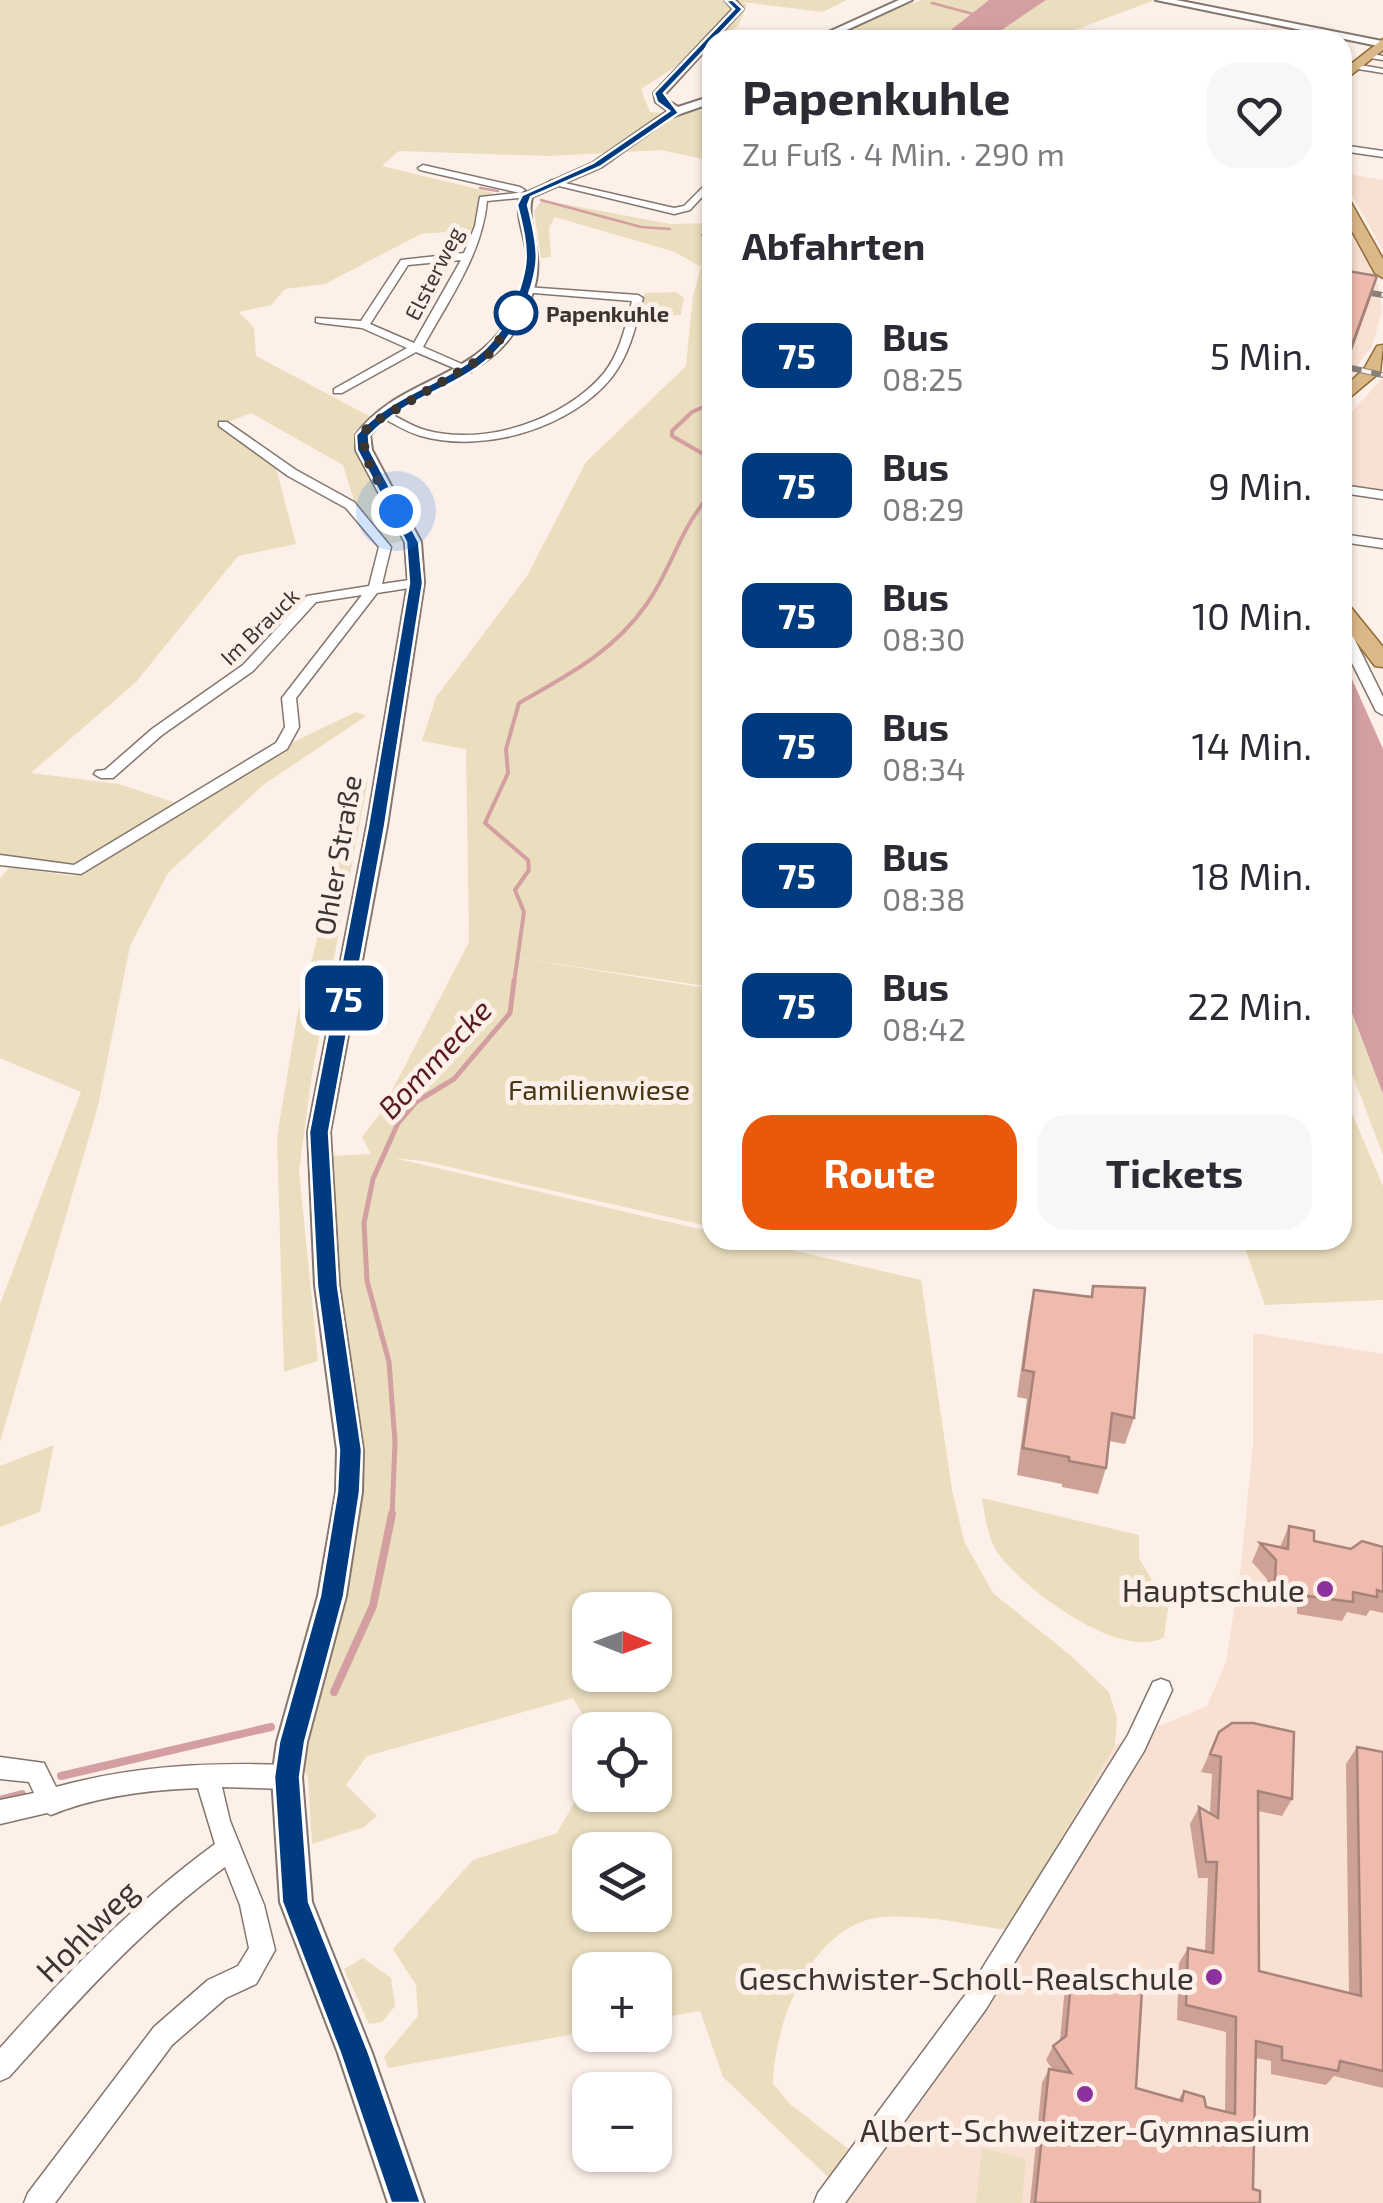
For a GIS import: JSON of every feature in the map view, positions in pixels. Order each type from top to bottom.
[{"type":"main road","points":[[1352,69],[1383,44]]},
{"type":"main road","points":[[1352,216],[1383,273]]},
{"type":"main road","points":[[1352,390],[1371,372],[1383,350]]},
{"type":"main road","points":[[1352,625],[1383,661]]},
{"type":"street","points":[[718,30],[738,9],[730,0]]},
{"type":"street","points":[[836,30],[907,0]]},
{"type":"street","points":[[1161,0],[1312,30]]},
{"type":"street","points":[[1352,38],[1383,44]]},
{"type":"street","points":[[676,111],[660,100],[659,93],[702,47]]},
{"type":"street","points":[[1366,55],[1383,58]]},
{"type":"street","points":[[1355,66],[1383,71]]},
{"type":"street","points":[[383,414],[467,370],[492,352],[508,332],[526,290],[533,256],[522,205],[530,193],[597,165],[676,111],[702,102]]},
{"type":"street","points":[[1352,149],[1383,154]]},
{"type":"street","points":[[423,168],[530,193]]},
{"type":"street","points":[[552,183],[674,211],[686,208],[702,191]]},
{"type":"street","name":"Elsterweg","points":[[417,347],[468,256],[480,226],[483,200],[530,193]]},
{"type":"street","points":[[364,325],[405,262],[468,256]]},
{"type":"street","points":[[383,414],[421,433],[470,438],[552,416],[583,399],[608,376],[624,347],[638,298],[526,290]]},
{"type":"street","points":[[320,320],[364,325],[467,370]]},
{"type":"street","points":[[338,391],[417,347]]},
{"type":"street","name":"Ohler Straße","points":[[383,414],[363,435],[364,450],[412,542],[416,583],[319,1132],[327,1286],[350,1450],[348,1492],[332,1596],[292,1742],[287,1777],[296,1902],[355,2053],[406,2203]]},
{"type":"street","points":[[0,860],[76,870],[282,746],[292,727],[289,698],[375,587],[385,547],[350,506],[292,474],[223,424]]},
{"type":"street","points":[[1352,490],[1383,495]]},
{"type":"street","points":[[1352,539],[1383,544]]},
{"type":"street","name":"Im Brauck","points":[[101,774],[108,775],[158,732],[248,668],[312,600],[416,583]]},
{"type":"street","points":[[1352,637],[1383,711]]},
{"type":"street","points":[[828,2203],[977,2000],[1136,1744],[1161,1690]]},
{"type":"street","points":[[0,1768],[36,1771],[50,1801]]},
{"type":"street","points":[[38,2203],[164,2036],[217,1989],[247,1975],[262,1950],[252,1897],[212,1810],[208,1776]]},
{"type":"street","points":[[0,1812],[50,1801],[118,1778],[287,1777]]},
{"type":"street","name":"Hohlweg","points":[[0,2068],[113,1942],[177,1885],[229,1850]]},
{"type":"shaded area","points":[[989,0],[1046,0],[1002,30],[951,30]]},
{"type":"shaded area","points":[[1352,175],[1383,180],[1383,250],[1352,195]]},
{"type":"shaded area","points":[[1352,238],[1377,278],[1382,311],[1372,346],[1352,372]]},
{"type":"shaded area","points":[[1383,378],[1383,491],[1352,486],[1352,411]]},
{"type":"shaded area","points":[[1352,679],[1383,749],[1383,1094],[1352,1013]]},
{"type":"shaded area","points":[[1253,1333],[1383,1354],[1383,2203],[838,2203],[1008,1930],[1115,1745],[1207,1706],[1226,1662],[1241,1565],[1253,1445]]},
{"type":"green space","points":[[0,0],[847,0],[823,12],[743,2],[747,5],[738,26],[732,30],[702,30],[702,49],[641,89],[650,112],[677,115],[702,110],[702,159],[661,150],[549,156],[399,151],[382,166],[494,193],[480,198],[473,230],[421,234],[325,284],[285,289],[271,305],[239,312],[254,328],[256,356],[371,417],[358,435],[406,540],[388,544],[355,504],[343,465],[251,413],[221,425],[276,468],[296,544],[238,556],[136,682],[31,773],[119,784],[176,803],[74,865],[0,856]]},
{"type":"green space","points":[[923,0],[989,0],[951,30],[849,30],[894,8]]},
{"type":"green space","points":[[1046,0],[1155,0],[1075,30],[1002,30]]},
{"type":"green space","name":"Familienwiese","points":[[542,200],[671,224],[702,223],[702,986],[511,957],[702,987],[702,1225],[423,1161],[394,1158],[702,1230],[702,1250],[791,1250],[921,1280],[952,1490],[964,1541],[993,1593],[1109,1692],[1117,1718],[1115,1745],[1008,1930],[899,1916],[859,1923],[836,1937],[802,1980],[781,2033],[773,2084],[791,2105],[859,2157],[832,2181],[723,2077],[700,2011],[672,2016],[672,1952],[572,1952],[572,2034],[388,2068],[384,2057],[418,2016],[416,1985],[393,1949],[473,1860],[557,1833],[572,1807],[572,1812],[672,1812],[672,1712],[581,1712],[573,1698],[367,1756],[346,1785],[377,1816],[364,1827],[312,1844],[308,1778],[292,1742],[349,1492],[332,1156],[371,1154],[362,1137],[380,1114],[469,942],[466,749],[422,741],[436,697],[527,576],[586,462],[686,366],[693,296],[701,267],[675,252],[555,217],[549,227],[551,257],[541,258],[534,211]]},
{"type":"green space","points":[[676,292],[684,298],[681,315],[637,317],[645,293]]},
{"type":"green space","points":[[356,712],[366,716],[263,785],[168,873],[130,946],[98,1106],[0,1442],[0,1304],[81,1092],[0,1058],[0,878],[10,867],[72,876],[287,745]]},
{"type":"green space","points":[[368,780],[312,1074],[299,1171],[318,1361],[284,1372],[277,1137],[297,1017],[353,799]]},
{"type":"green space","points":[[1352,1015],[1383,1094],[1383,1155],[1352,1074]]},
{"type":"green space","points":[[1352,1113],[1383,1186],[1383,1300],[1265,1305],[1246,1250],[1352,1250]]},
{"type":"green space","points":[[54,1445],[40,1512],[0,1527],[0,1466]]},
{"type":"green space","points":[[982,1498],[1139,1535],[1139,1558],[1168,1608],[1164,1637],[1146,1642],[1123,1640],[1098,1631],[1048,1601],[996,1550]]},
{"type":"green space","points":[[363,1958],[391,1978],[395,2006],[382,2022],[369,2024],[344,1969]]},
{"type":"green space","points":[[982,2148],[1026,2159],[1022,2203],[976,2203]]},
{"type":"building","points":[[1352,272],[1377,276],[1352,345]]},
{"type":"building","points":[[1093,1286],[1145,1288],[1134,1418],[1112,1413],[1106,1468],[1023,1448],[1034,1372],[1023,1370],[1034,1290],[1092,1297]]},
{"type":"building","points":[[1289,1526],[1314,1531],[1314,1541],[1351,1549],[1362,1541],[1383,1547],[1383,1592],[1377,1590],[1377,1597],[1353,1592],[1353,1602],[1307,1596],[1307,1589],[1275,1581],[1276,1560],[1260,1543],[1288,1549]]},
{"type":"building","points":[[1232,1723],[1253,1723],[1294,1732],[1292,1799],[1258,1791],[1259,1971],[1361,1996],[1357,1747],[1383,1752],[1383,2071],[1340,2061],[1338,2071],[1282,2060],[1282,2047],[1256,2041],[1253,2189],[1260,2191],[1260,2203],[1035,2203],[1049,2069],[1071,2073],[1053,2046],[1066,2036],[1072,1972],[1099,1980],[1101,1974],[1114,1977],[1114,1983],[1142,1990],[1136,2088],[1182,2101],[1184,2091],[1204,2097],[1206,2107],[1235,2114],[1236,2017],[1186,2005],[1188,1948],[1213,1953],[1217,1862],[1206,1862],[1199,1807],[1218,1818],[1221,1757],[1210,1754],[1219,1732]]},
{"type":"waterway","points":[[932,3],[977,15]]},
{"type":"waterway","points":[[480,188],[498,191]]},
{"type":"waterway","points":[[541,200],[641,227],[670,229]]},
{"type":"waterway","name":"Bommecke","points":[[702,408],[672,431],[672,436],[702,453]]},
{"type":"waterway","name":"Bommecke","points":[[514,983],[524,912],[515,890],[529,870],[528,860],[485,823],[508,773],[506,749],[519,703],[588,661],[633,622],[655,591],[702,505]]},
{"type":"waterway","name":"Bommecke","points":[[392,1517],[395,1442],[389,1362],[367,1281],[364,1223],[373,1179],[398,1123],[416,1102],[454,1079],[510,1013],[514,981]]},
{"type":"waterway","name":"Bommecke","points":[[334,1692],[373,1606],[392,1514]]},
{"type":"waterway","name":"Bommecke","points":[[61,1776],[271,1727]]},
{"type":"waterway","name":"Bommecke","points":[[0,1800],[22,1794]]},
{"type":"railway","points":[[1352,290],[1383,295]]},
{"type":"railway","points":[[1352,368],[1383,375]]},
{"type":"bus line","name":"75","points":[[718,30],[739,7],[730,0]]},
{"type":"bus line","name":"75","points":[[406,2203],[355,2053],[316,1962],[296,1902],[287,1777],[292,1742],[332,1596],[348,1492],[350,1450],[327,1286],[317,1158],[319,1132],[416,583],[412,542],[364,450],[363,435],[383,414],[467,370],[492,352],[508,332],[530,283],[533,256],[522,205],[527,195],[597,165],[676,111],[658,98],[659,93],[702,47]]},
{"type":"place","name":"Papenkuhle","points":[[516,313]]},
{"type":"place","name":"Hauptschule","points":[[1325,1589]]},
{"type":"place","name":"Geschwister-Scholl-Realschule","points":[[1214,1977]]},
{"type":"place","name":"Albert-Schweitzer-Gymnasium","points":[[1085,2094]]},
{"type":"route","points":[[396,511],[364,450],[363,435],[368,426],[492,352],[508,332],[516,313]]}]
